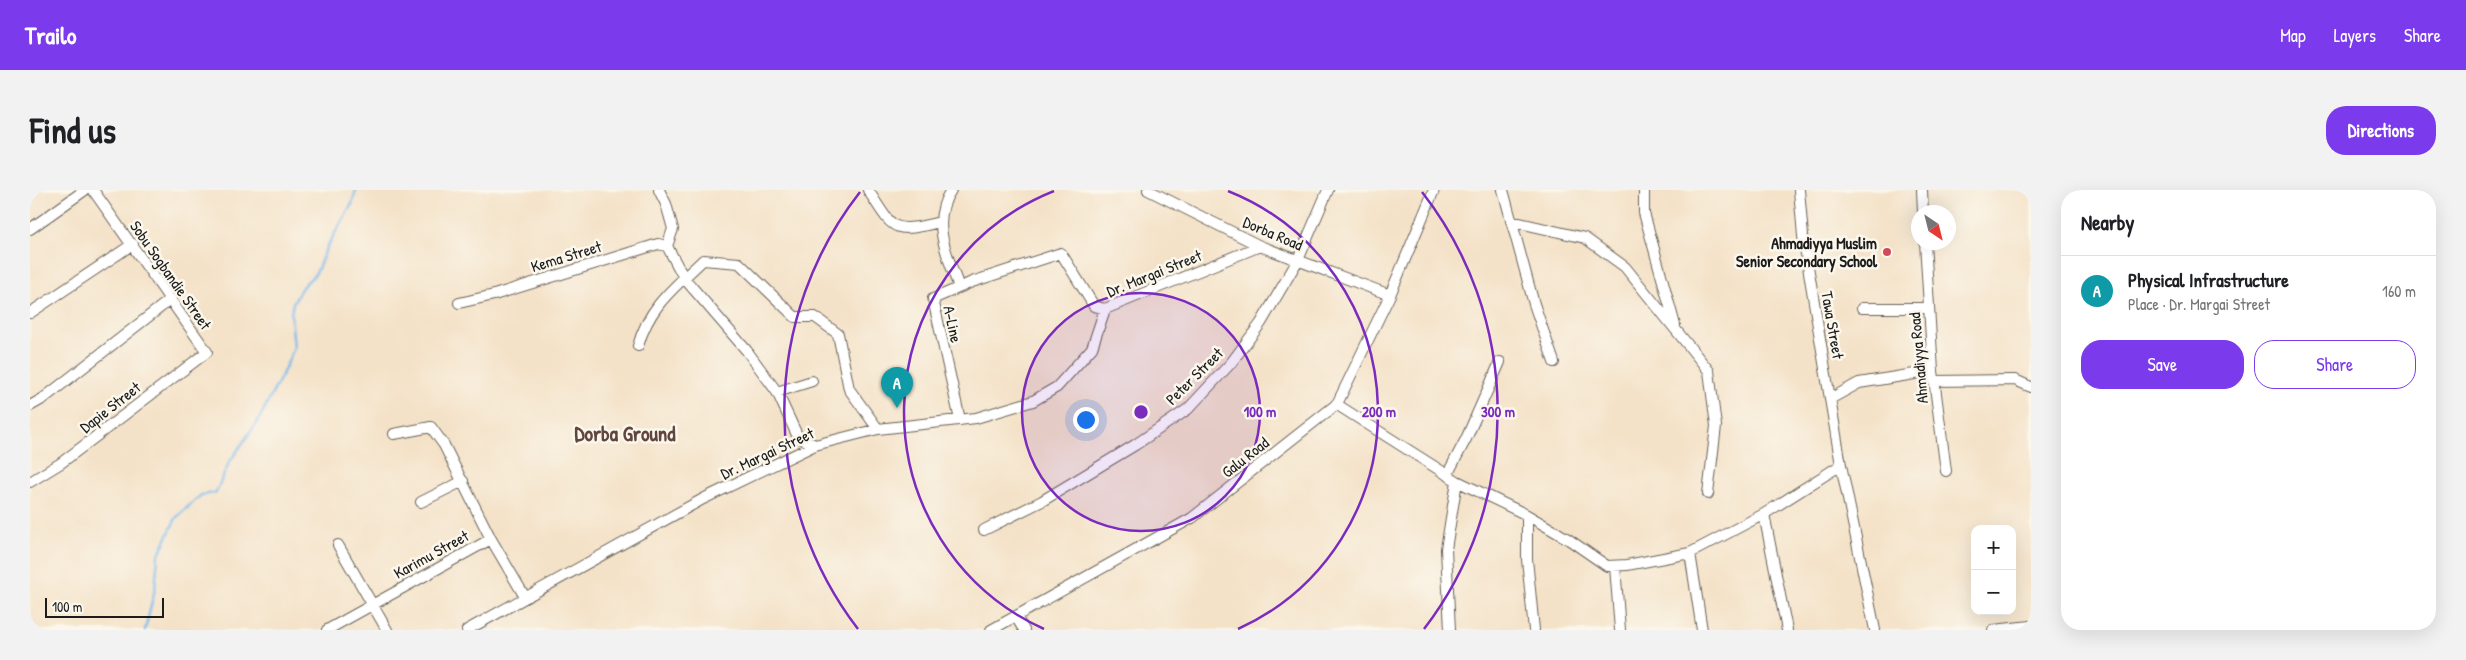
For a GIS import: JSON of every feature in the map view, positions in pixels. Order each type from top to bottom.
[{"type":"street","points":[[30,230],[85,190]]},
{"type":"street","name":"Sobu Sogbandie Street","points":[[93,190],[133,244],[207,352]]},
{"type":"street","points":[[659,190],[673,229],[667,246],[673,260],[684,278],[746,351],[776,392],[798,437],[815,446]]},
{"type":"street","points":[[868,190],[890,224],[906,229],[940,222],[944,200],[951,190]]},
{"type":"street","name":"Dorba Road","points":[[1148,190],[1260,246],[1390,295]]},
{"type":"street","name":"Peter Street","points":[[984,530],[1051,496],[1135,445],[1188,409],[1231,362],[1261,323],[1298,260],[1328,190]]},
{"type":"street","name":"Galu Road","points":[[991,630],[1192,518],[1336,404],[1390,295],[1434,190]]},
{"type":"street","points":[[1503,190],[1534,304],[1554,362]]},
{"type":"street","points":[[1644,190],[1644,213],[1676,330]]},
{"type":"street","name":"Tawa Street","points":[[1800,190],[1803,236],[1841,465],[1875,630]]},
{"type":"street","points":[[1922,190],[1923,205]]},
{"type":"street","points":[[1511,221],[1585,238],[1625,267],[1709,371],[1716,426],[1708,494]]},
{"type":"street","name":"A-Line","points":[[940,222],[941,240],[959,287],[933,299],[960,420]]},
{"type":"street","points":[[30,313],[133,244]]},
{"type":"street","name":"Kema Street","points":[[459,304],[658,244],[667,246]]},
{"type":"street","name":"Dr. Margai Street","points":[[467,630],[703,499],[815,446],[878,429],[976,418],[1033,400],[1057,387],[1092,348],[1105,310],[1260,246]]},
{"type":"street","name":"Ahmadiyya Road","points":[[1925,250],[1934,376],[1946,471]]},
{"type":"street","points":[[959,287],[1061,254],[1094,306],[1105,310]]},
{"type":"street","points":[[638,346],[643,327],[657,304],[703,260],[740,263],[795,317],[815,317],[838,334],[849,389],[878,429]]},
{"type":"street","points":[[30,406],[44,398],[171,300]]},
{"type":"street","points":[[1862,308],[1929,308]]},
{"type":"street","name":"Dapie Street","points":[[30,482],[61,463],[207,352]]},
{"type":"street","points":[[1447,475],[1466,439],[1500,362]]},
{"type":"street","points":[[1830,399],[1859,383],[1934,376],[2015,380],[2031,387]]},
{"type":"street","points":[[776,392],[812,381]]},
{"type":"street","points":[[1336,404],[1457,481],[1527,515],[1568,539],[1607,566],[1690,552],[1764,514],[1841,465]]},
{"type":"street","points":[[394,434],[431,426],[444,445],[491,539]]},
{"type":"street","points":[[421,502],[463,481]]},
{"type":"street","points":[[1450,630],[1446,549],[1457,481]]},
{"type":"street","points":[[1764,514],[1787,630]]},
{"type":"street","points":[[1527,515],[1527,558],[1534,630]]},
{"type":"street","name":"Karimu Street","points":[[327,630],[491,539],[525,597]]},
{"type":"street","points":[[338,545],[387,630]]},
{"type":"street","points":[[1690,552],[1702,630]]},
{"type":"street","points":[[1615,566],[1620,630]]},
{"type":"street","points":[[1016,616],[1024,630]]},
{"type":"street","points":[[1993,630],[2031,626]]},
{"type":"waterway","points":[[145,630],[155,589],[158,556],[176,518],[201,495],[215,493],[229,463],[259,419],[294,348],[291,314],[293,303],[302,287],[316,273],[327,247],[352,204],[356,190]]},
{"type":"place","name":"Ahmadiyya Muslim Senior Secondary School","points":[[1887,252]]},
{"type":"place","name":"Physical Infrastructure","points":[[897,408]]},
{"type":"district","name":"Dorba Ground","points":[[625,434]]}]
